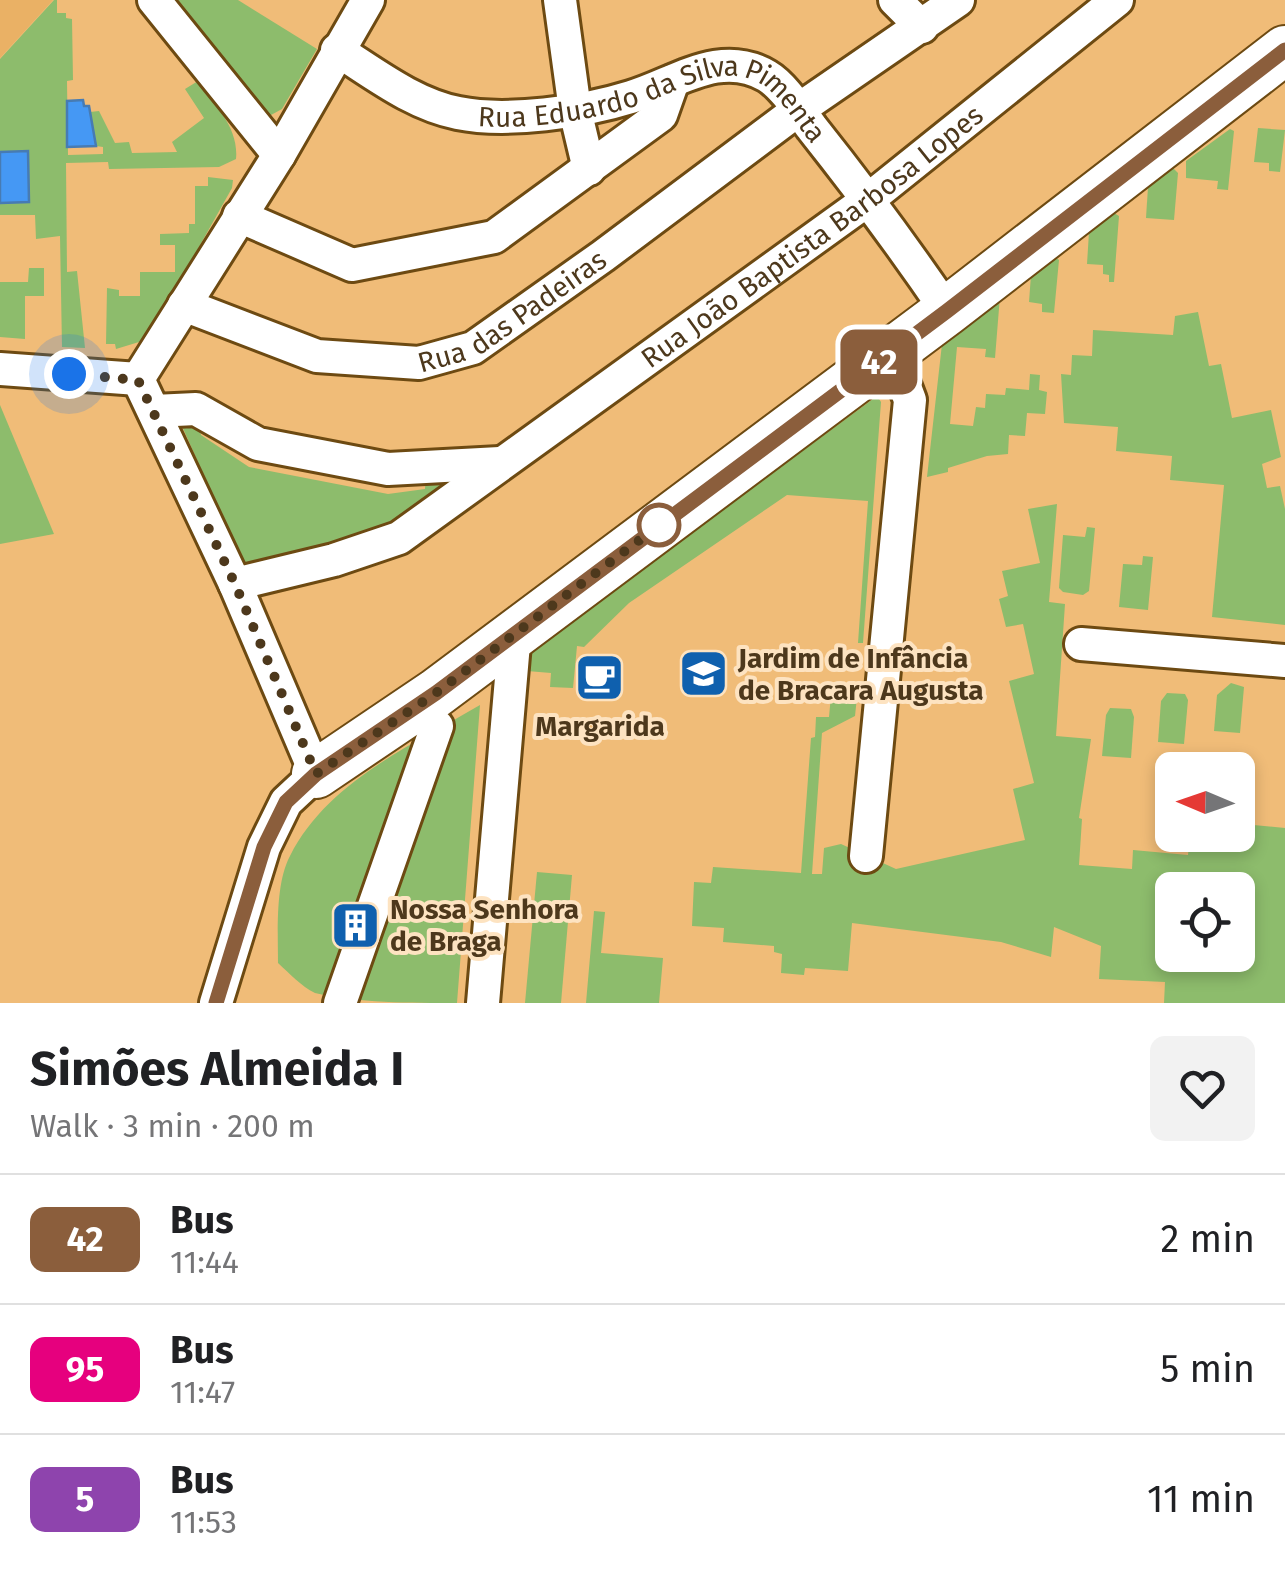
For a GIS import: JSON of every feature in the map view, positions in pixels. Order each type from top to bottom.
[{"type":"street","points":[[154,0],[279,155]]},
{"type":"street","points":[[138,380],[279,155],[368,0]]},
{"type":"street","points":[[560,0],[575,110],[589,169]]},
{"type":"street","points":[[895,0],[922,26]]},
{"type":"street","name":"Rua das Padeiras","points":[[184,306],[317,356],[419,364],[472,348],[798,110],[958,0]]},
{"type":"street","name":"Rua João Baptista Barbosa Lopes","points":[[235,584],[334,560],[398,538],[869,199],[1117,0]]},
{"type":"street","name":"Rua Eduardo da Silva Pimenta","points":[[337,50],[405,93],[460,114],[504,116],[575,110],[631,97],[722,65],[768,76],[869,199],[947,311]]},
{"type":"street","points":[[216,1003],[264,847],[286,802],[316,774],[436,693],[947,311],[1285,50]]},
{"type":"street","points":[[239,216],[352,265],[494,237],[661,115],[673,81]]},
{"type":"street","points":[[866,856],[910,400],[892,352]]},
{"type":"street","points":[[0,369],[138,380]]},
{"type":"street","points":[[138,380],[235,584],[316,774]]},
{"type":"street","points":[[154,410],[196,409],[258,444],[388,470],[500,463]]},
{"type":"street","points":[[484,1003],[515,632]]},
{"type":"street","points":[[1082,644],[1285,661]]},
{"type":"street","points":[[340,1003],[436,726]]},
{"type":"shaded area","points":[[0,0],[53,0],[0,58]]},
{"type":"green space","points":[[54,0],[57,13],[66,13],[66,18],[72,19],[73,80],[67,81],[68,155],[103,154],[103,147],[96,146],[90,112],[99,111],[115,143],[129,142],[132,153],[177,152],[172,142],[204,118],[185,89],[198,81],[224,117],[236,148],[236,159],[219,167],[109,169],[108,162],[66,163],[67,272],[77,271],[85,348],[62,347],[60,236],[36,239],[35,215],[0,215],[0,59]]},
{"type":"green space","points":[[178,0],[238,0],[317,49],[282,109],[271,115],[262,110]]},
{"type":"green space","points":[[1258,128],[1285,130],[1280,172],[1269,171],[1269,163],[1254,162]]},
{"type":"green space","points":[[1230,129],[1234,131],[1228,190],[1217,189],[1218,181],[1186,178],[1186,161]]},
{"type":"green space","points":[[1173,168],[1178,173],[1174,220],[1146,218],[1148,187]]},
{"type":"green space","points":[[208,177],[233,180],[232,188],[157,322],[139,342],[116,349],[115,344],[106,344],[107,288],[119,290],[119,296],[140,296],[140,272],[175,272],[175,245],[160,245],[160,234],[189,233],[189,224],[195,224],[195,186],[208,186]]},
{"type":"green space","points":[[1114,213],[1119,216],[1114,282],[1109,282],[1103,265],[1087,264],[1089,232]]},
{"type":"green space","points":[[1055,257],[1059,260],[1054,313],[1042,312],[1042,304],[1029,302],[1031,275]]},
{"type":"green space","points":[[29,268],[44,268],[44,296],[25,296],[25,339],[0,337],[0,282],[28,282]]},
{"type":"green space","points":[[1000,296],[995,358],[985,357],[986,349],[957,347],[950,424],[973,426],[976,407],[985,408],[986,394],[1005,395],[1006,388],[1029,390],[1030,374],[1040,375],[1039,390],[1047,392],[1045,414],[1027,413],[1025,436],[1009,435],[1008,454],[987,456],[927,477],[942,344],[949,331]]},
{"type":"green space","points":[[1198,312],[1209,366],[1221,364],[1232,418],[1271,410],[1281,457],[1262,464],[1267,488],[1280,486],[1285,509],[1285,625],[1212,617],[1224,485],[1170,480],[1172,456],[1116,451],[1118,427],[1064,423],[1061,374],[1071,375],[1072,355],[1092,356],[1093,330],[1173,335],[1175,316]]},
{"type":"green space","points":[[877,396],[881,402],[863,643],[858,643],[868,501],[787,495],[629,603],[584,647],[577,646],[573,688],[550,687],[551,673],[527,671],[528,653]]},
{"type":"green space","points":[[0,405],[54,534],[0,544]]},
{"type":"green space","points":[[197,419],[201,435],[249,467],[388,494],[425,489],[426,474],[474,471],[389,529],[254,564],[245,562],[239,554],[181,424]]},
{"type":"green space","points":[[1057,504],[1049,602],[1065,604],[1056,736],[1091,739],[1079,818],[1079,865],[1132,869],[1133,850],[1188,855],[1255,852],[1255,825],[1285,828],[1285,1003],[1164,1003],[1165,982],[1099,979],[1101,946],[1054,927],[1051,957],[1001,942],[852,923],[848,971],[805,968],[804,975],[781,973],[782,954],[774,952],[774,946],[723,942],[724,928],[692,926],[694,882],[711,883],[713,867],[801,873],[811,738],[815,737],[816,717],[829,717],[831,695],[857,697],[855,716],[822,733],[812,874],[822,874],[824,848],[841,844],[896,869],[1025,840],[1013,789],[1034,783],[1009,681],[1034,674],[1023,624],[1006,627],[999,599],[1008,596],[1002,571],[1040,563],[1028,509]]},
{"type":"green space","points":[[1087,527],[1095,528],[1089,591],[1083,595],[1063,592],[1059,588],[1063,535],[1085,537]]},
{"type":"green space","points":[[1143,556],[1153,557],[1148,610],[1119,607],[1123,564],[1142,565]]},
{"type":"green space","points":[[1231,683],[1244,687],[1240,733],[1214,731],[1217,695]]},
{"type":"green space","points":[[1167,693],[1185,694],[1188,700],[1184,744],[1158,742],[1161,701]]},
{"type":"green space","points":[[480,705],[457,1003],[366,1001],[315,993],[278,963],[280,894],[290,856],[306,830],[348,786]]},
{"type":"green space","points":[[1110,708],[1131,709],[1131,758],[1102,756]]},
{"type":"green space","points":[[537,872],[572,875],[561,1003],[525,1003]]},
{"type":"green space","points":[[594,911],[605,912],[601,953],[663,958],[659,1003],[586,1003]]},
{"type":"water","points":[[83,100],[84,106],[89,106],[96,146],[67,147],[67,101]]},
{"type":"water","points":[[28,151],[29,202],[0,203],[0,152]]},
{"type":"bus line","name":"42","points":[[216,1003],[264,847],[286,802],[316,774],[343,752],[436,693],[947,311],[1285,50]]},
{"type":"place","name":"Jardim de Infância de Bracara Augusta","points":[[703,674]]},
{"type":"place","name":"Margarida","points":[[600,678]]},
{"type":"place","name":"Nossa Senhora de Braga","points":[[355,925]]},
{"type":"route","points":[[69,374],[138,380],[235,584],[316,774],[343,752],[436,693],[673,515],[659,525]]}]
